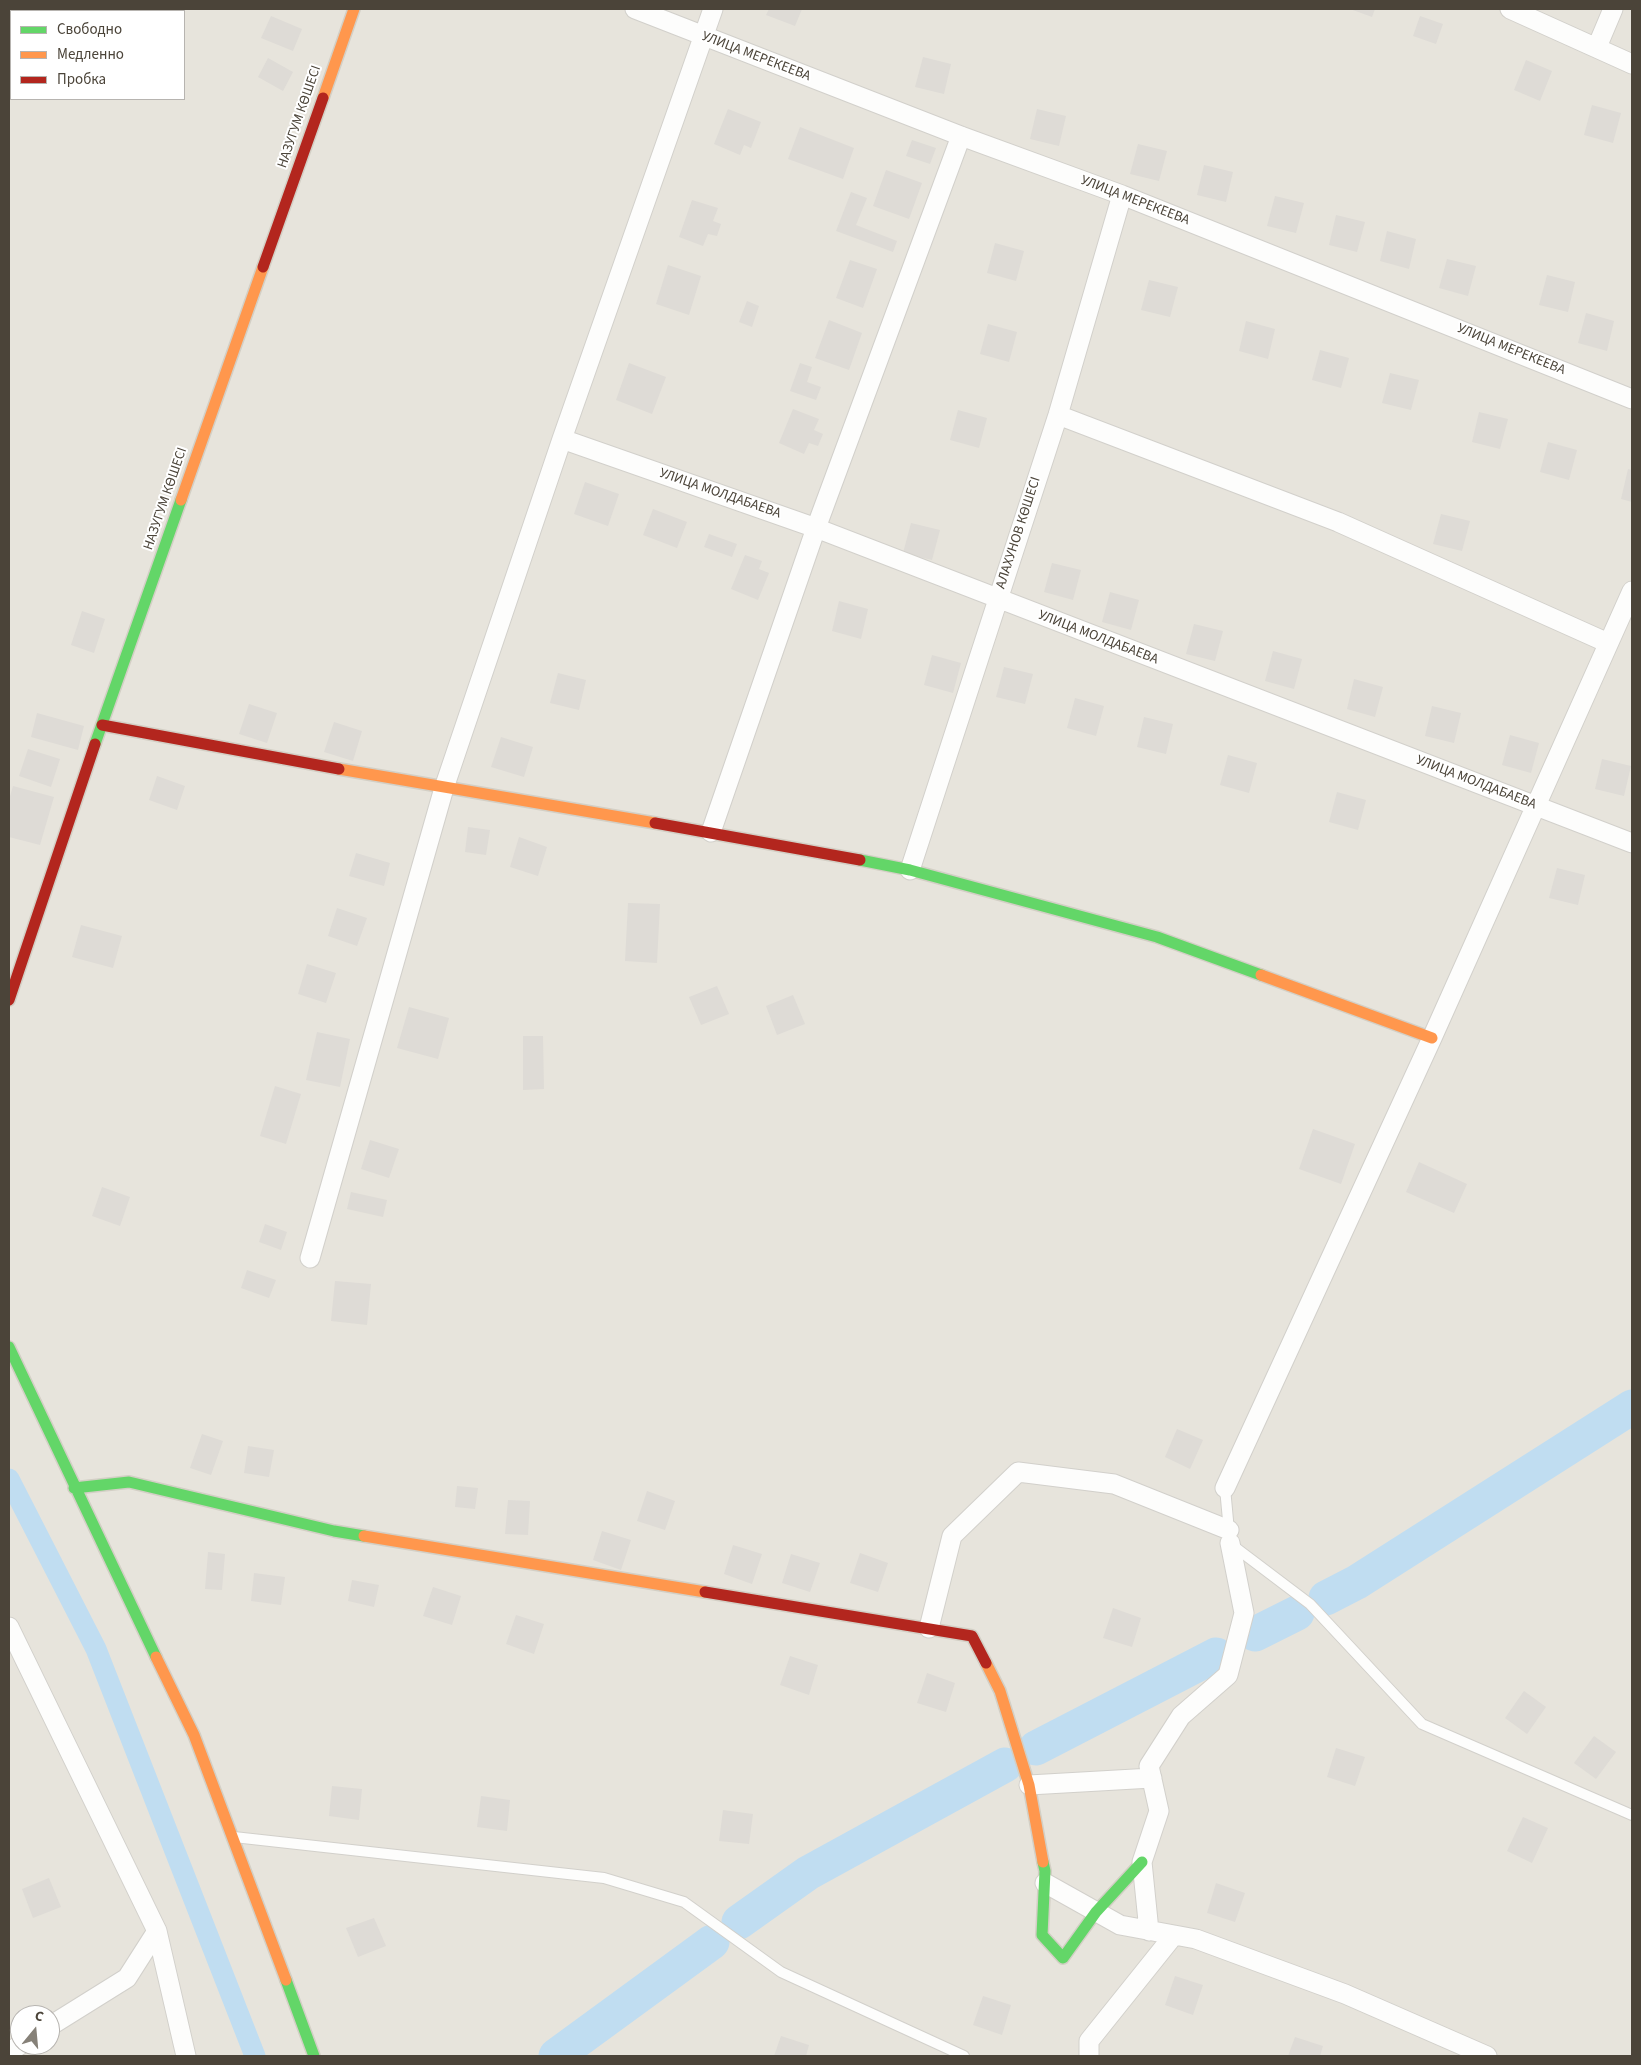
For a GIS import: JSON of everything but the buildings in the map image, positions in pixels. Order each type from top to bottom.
[{"type":"street","name":"НАЗУГУМ КӨШЕСІ","points":[[9,1000],[102,725],[354,9]]},
{"type":"street","name":"УЛИЦА МЕРЕКЕЕВА","points":[[635,9],[961,136],[1122,194],[1632,399]]},
{"type":"street","points":[[310,1258],[444,788],[562,440],[713,9]]},
{"type":"street","points":[[1510,9],[1632,64]]},
{"type":"street","points":[[1597,47],[1613,9]]},
{"type":"street","points":[[711,832],[816,528],[961,136]]},
{"type":"street","name":"АЛАХУНОВ КӨШЕСІ","points":[[910,870],[1058,415],[1122,194]]},
{"type":"street","points":[[1058,415],[1338,522],[1608,643]]},
{"type":"street","name":"УЛИЦА МОЛДАБАЕВА","points":[[562,440],[816,528],[1632,844]]},
{"type":"street","points":[[1225,1488],[1432,1038],[1632,591]]},
{"type":"street","points":[[102,725],[444,788],[711,832],[910,870],[1157,937],[1432,1038]]},
{"type":"street","points":[[9,1347],[74,1488],[194,1735],[314,2056]]},
{"type":"street","points":[[74,1488],[129,1482],[334,1531],[972,1636],[1000,1691],[1029,1785],[1045,1872],[1042,1935],[1063,1958],[1096,1912],[1142,1862],[1159,1811],[1149,1766],[1181,1716],[1228,1675],[1244,1612],[1229,1537],[1114,1484],[1018,1472],[952,1536],[929,1628]]},
{"type":"street","points":[[9,1627],[157,1931],[186,2056]]},
{"type":"street","points":[[1029,1785],[1152,1778]]},
{"type":"street","points":[[1142,1862],[1149,1931]]},
{"type":"street","points":[[1045,1883],[1120,1925],[1196,1939],[1345,1994],[1487,2056]]},
{"type":"street","points":[[60,2020],[126,1978],[157,1931]]},
{"type":"street","points":[[1089,2056],[1089,2041],[1174,1936]]},
{"type":"lane","points":[[1225,1488],[1229,1537],[1310,1604],[1422,1724],[1632,1815]]},
{"type":"lane","points":[[232,1837],[604,1878],[684,1902],[781,1972],[964,2056]]},
{"type":"shaded area","points":[[9,9],[1632,9],[1632,2056],[9,2056]]},
{"type":"waterway","points":[[1326,1598],[1357,1582],[1632,1407]]},
{"type":"waterway","points":[[9,1479],[96,1649],[255,2056]]},
{"type":"waterway","points":[[1255,1634],[1297,1613]]},
{"type":"waterway","points":[[1036,1748],[1216,1655]]},
{"type":"waterway","points":[[739,1922],[808,1873],[1005,1765]]},
{"type":"waterway","points":[[556,2056],[712,1942]]},
{"type":"traffic: fast","points":[[95,744],[181,500]]},
{"type":"traffic: fast","points":[[860,860],[910,870],[1157,937],[1261,975]]},
{"type":"traffic: fast","points":[[9,1347],[156,1657]]},
{"type":"traffic: fast","points":[[74,1488],[129,1482],[334,1531],[364,1536]]},
{"type":"traffic: fast","points":[[1043,1862],[1045,1871],[1042,1935],[1063,1958],[1096,1912],[1142,1862]]},
{"type":"traffic: fast","points":[[286,1980],[314,2056]]},
{"type":"traffic: slow","points":[[323,98],[354,9]]},
{"type":"traffic: slow","points":[[181,500],[263,267]]},
{"type":"traffic: slow","points":[[339,769],[655,823]]},
{"type":"traffic: slow","points":[[1261,975],[1432,1038]]},
{"type":"traffic: slow","points":[[364,1536],[705,1592]]},
{"type":"traffic: slow","points":[[156,1657],[194,1735],[286,1980]]},
{"type":"traffic: slow","points":[[986,1663],[1000,1691],[1029,1785],[1043,1862]]},
{"type":"traffic: jam","points":[[263,267],[323,98]]},
{"type":"traffic: jam","points":[[102,725],[339,769]]},
{"type":"traffic: jam","points":[[9,1000],[95,744]]},
{"type":"traffic: jam","points":[[655,823],[860,860]]},
{"type":"traffic: jam","points":[[705,1592],[972,1636],[986,1663]]}]
